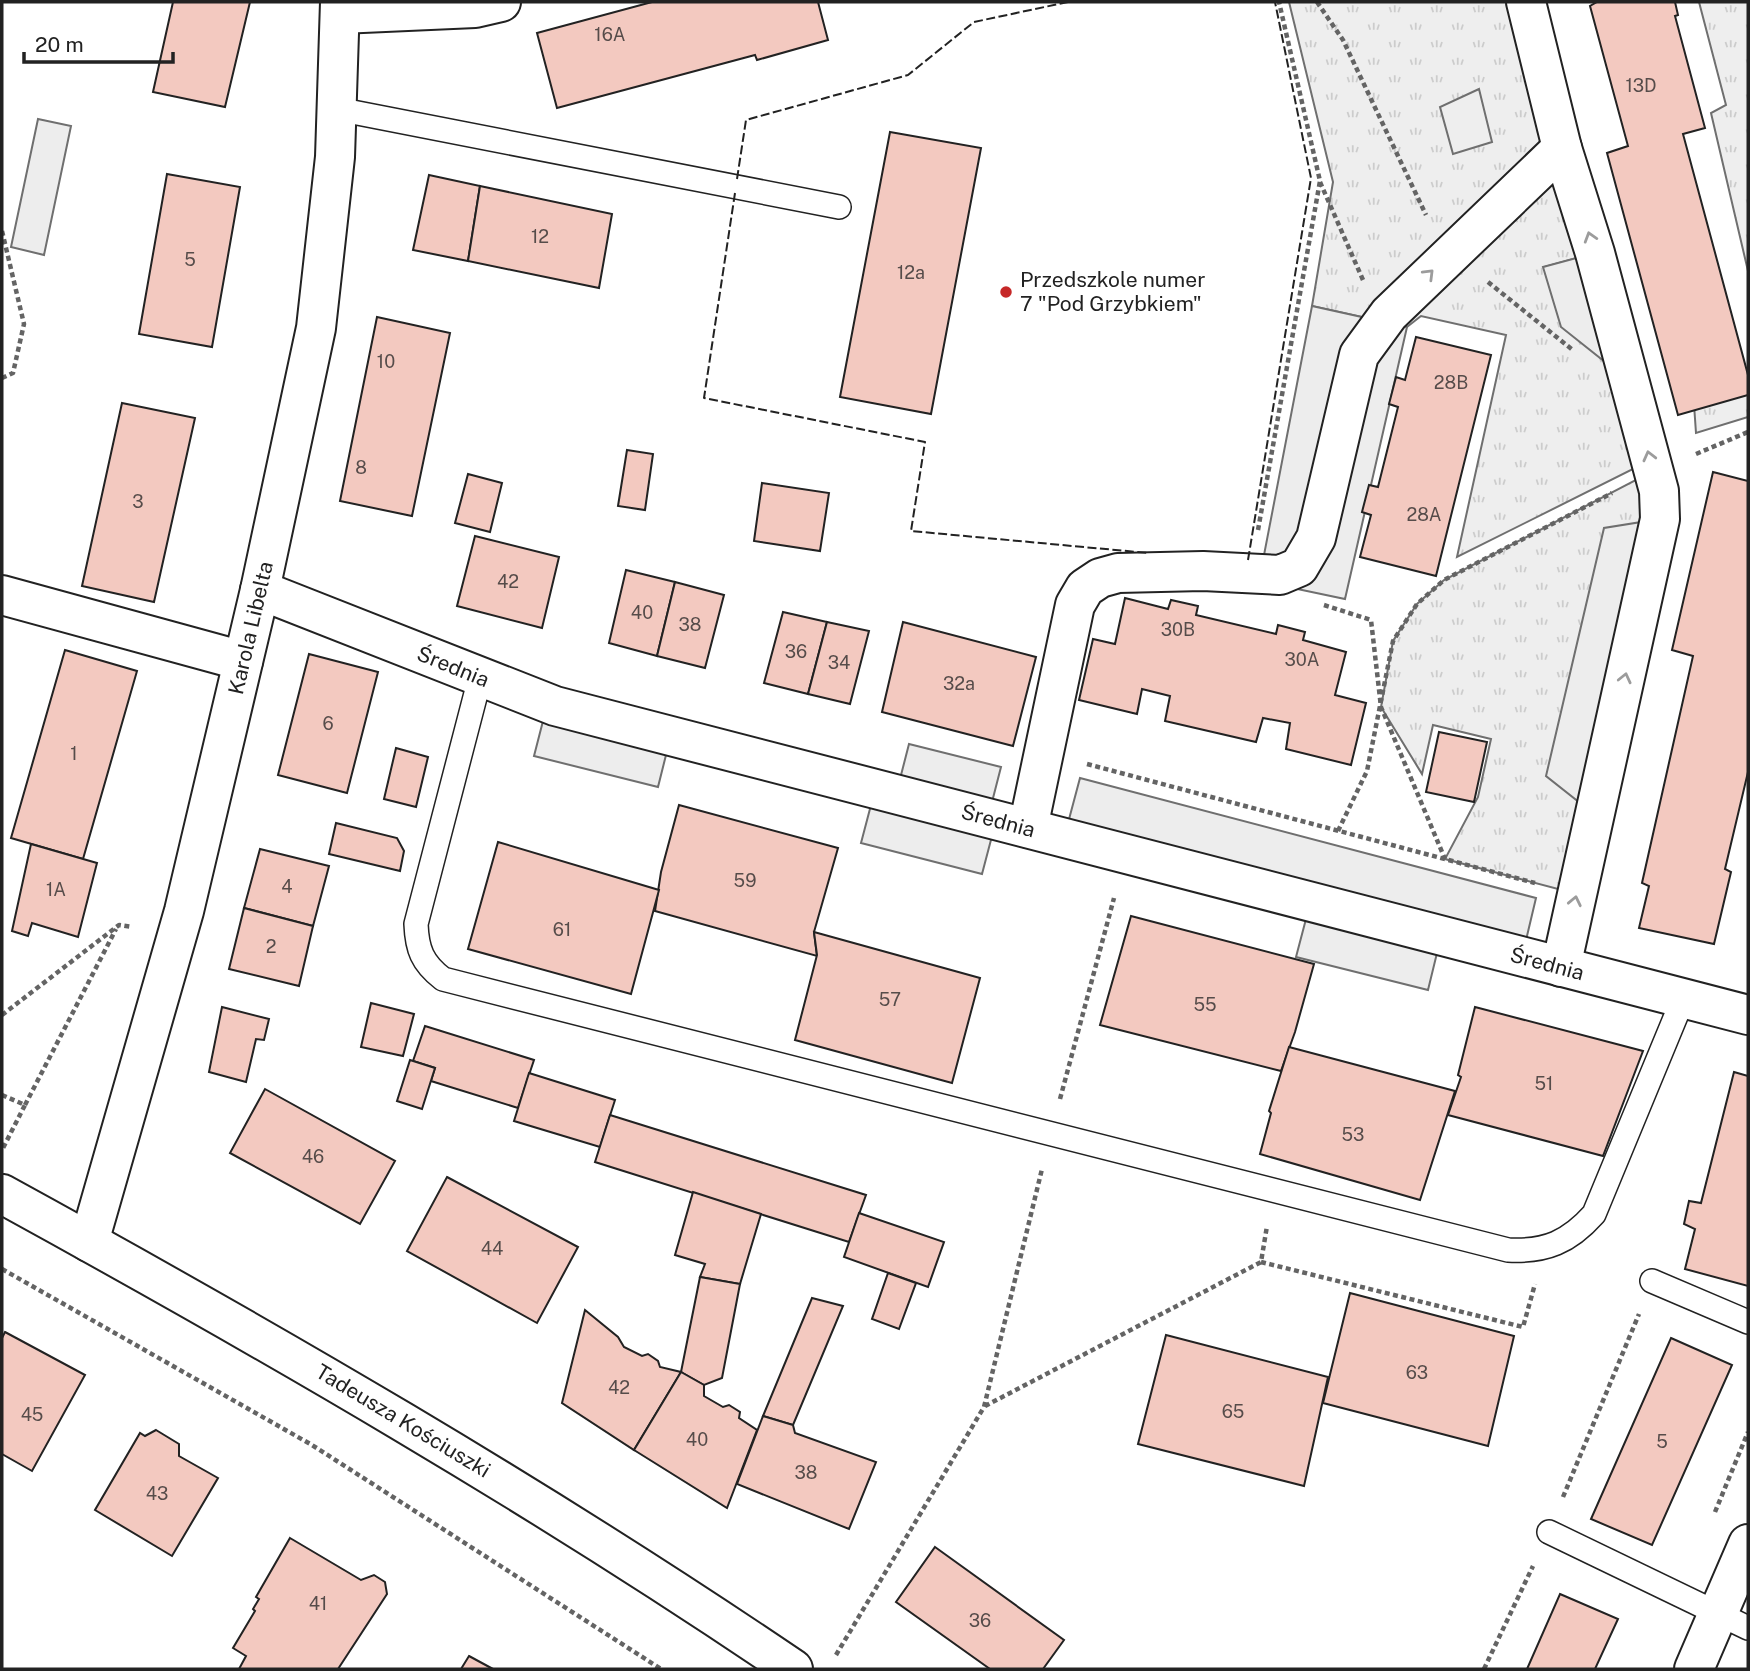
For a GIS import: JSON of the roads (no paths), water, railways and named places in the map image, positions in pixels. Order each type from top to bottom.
[{"type":"street","points":[[340,8],[463,9],[500,2]]},
{"type":"street","points":[[1526,2],[1562,148],[1595,253],[1659,491],[1660,519],[1561,967]]},
{"type":"street","name":"Karola Libelta","points":[[89,1242],[178,935],[260,590],[316,328],[335,158],[340,8]]},
{"type":"street","points":[[1028,828],[1046,753],[1075,605],[1086,588],[1100,578],[1118,573],[1203,571],[1280,575],[1299,567],[1316,538],[1359,355],[1381,323],[1451,252],[1562,148]]},
{"type":"street","name":"Średnia","points":[[260,590],[555,706],[1748,1015]]},
{"type":"street","points":[[2,595],[243,661]]},
{"type":"street","name":"Tadeusza Kościuszki","points":[[2,1194],[317,1369],[505,1482],[793,1669]]},
{"type":"street","points":[[1694,1669],[1733,1620],[1748,1544]]},
{"type":"lane","points":[[337,109],[839,207]]},
{"type":"lane","points":[[480,678],[415,923],[417,948],[429,968],[443,979],[1508,1251],[1558,1245],[1578,1232],[1594,1214],[1683,999]]},
{"type":"lane","points":[[1652,1281],[1748,1322]]},
{"type":"lane","points":[[1549,1532],[1733,1620]]},
{"type":"place","name":"Przedszkole numer 7 \"Pod Grzybkiem\"","points":[[1006,292]]}]
